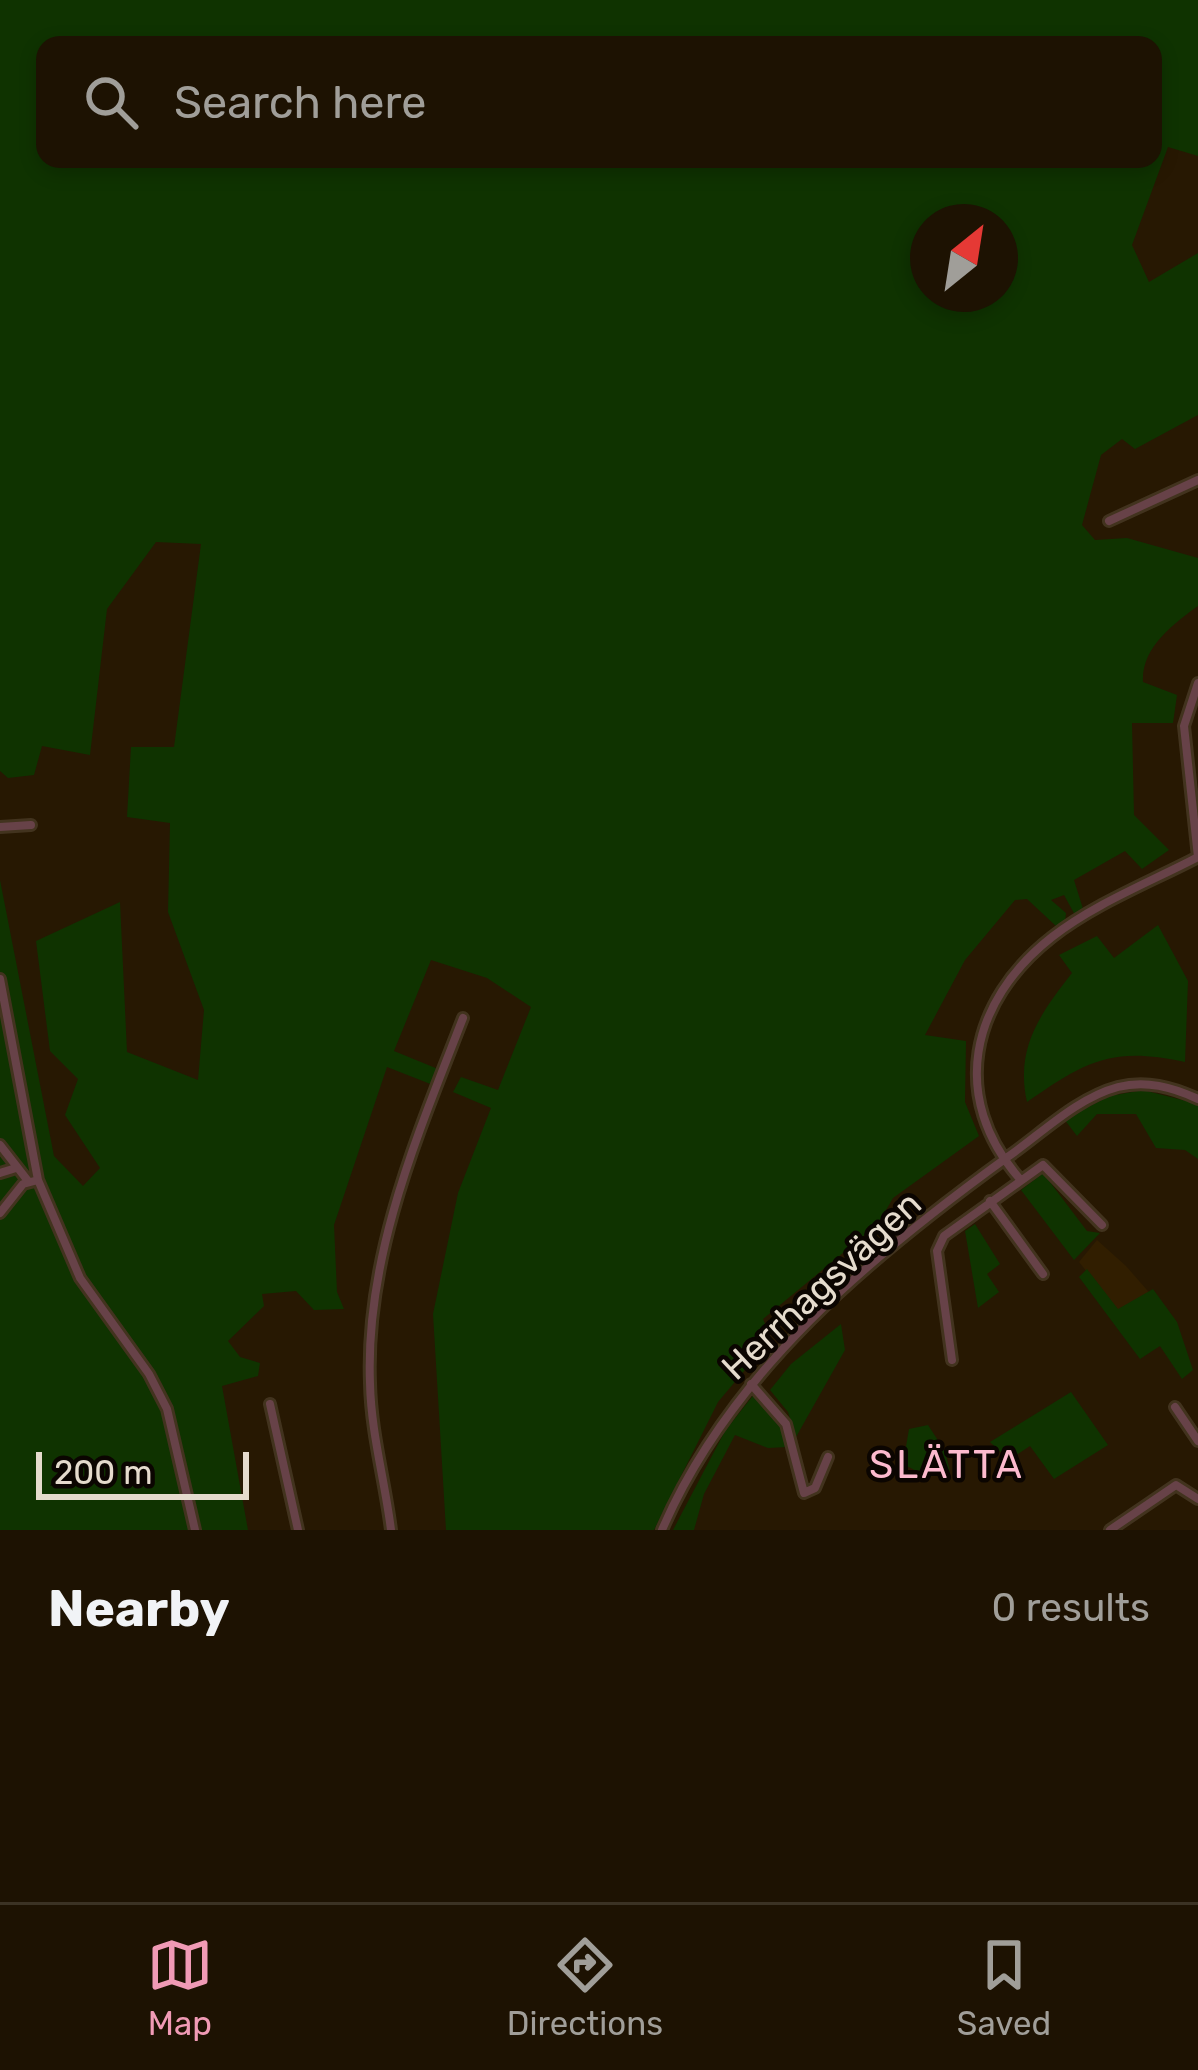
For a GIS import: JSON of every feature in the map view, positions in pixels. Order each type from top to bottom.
[{"type":"street","points":[[1109,521],[1198,480]]},
{"type":"street","points":[[1102,1226],[1043,1165],[1019,1178],[1004,1160],[975,1100],[975,1063],[991,1016],[1008,988],[1058,932],[1198,857],[1184,726],[1198,683]]},
{"type":"street","points":[[0,827],[31,825]]},
{"type":"street","points":[[0,979],[34,1181],[80,1278],[149,1374],[167,1409],[195,1530]]},
{"type":"street","points":[[391,1530],[372,1420],[371,1327],[405,1166],[463,1018]]},
{"type":"street","name":"Herrhagsvägen","points":[[662,1530],[703,1449],[751,1384],[871,1268],[1004,1160],[1078,1106],[1118,1087],[1151,1084],[1198,1099]]},
{"type":"street","points":[[0,1145],[16,1168],[34,1181]]},
{"type":"street","points":[[0,1173],[16,1168]]},
{"type":"street","name":"Herrhagsvägen","points":[[952,1360],[938,1244],[1019,1178]]},
{"type":"street","points":[[0,1213],[34,1181]]},
{"type":"street","points":[[991,1202],[1042,1274]]},
{"type":"street","points":[[751,1384],[786,1424],[804,1493],[815,1488],[828,1457]]},
{"type":"street","points":[[270,1404],[298,1530]]},
{"type":"street","points":[[1175,1407],[1198,1441]]},
{"type":"street","points":[[1110,1530],[1177,1484],[1198,1499]]},
{"type":"shaded area","points":[[1097,1240],[1154,1298],[1123,1316],[1079,1262]]},
{"type":"green space","points":[[0,0],[1198,0],[1198,156],[1168,147],[1162,163],[1162,36],[36,36],[36,168],[1160,168],[1132,245],[1149,282],[1198,253],[1198,415],[1135,449],[1122,439],[1101,455],[1082,525],[1095,540],[1127,538],[1198,558],[1198,606],[1160,638],[1144,670],[1143,682],[1177,695],[1173,723],[1132,723],[1134,815],[1169,850],[1142,869],[1125,851],[1074,880],[1084,912],[1075,915],[1064,895],[1051,900],[1066,913],[1065,922],[1056,926],[1027,899],[1015,900],[965,960],[925,1035],[966,1041],[965,1102],[979,1136],[893,1198],[878,1224],[763,1319],[771,1339],[718,1402],[654,1530],[446,1530],[433,1314],[458,1193],[491,1108],[453,1092],[461,1077],[498,1090],[531,1007],[487,978],[431,960],[394,1051],[438,1069],[433,1085],[387,1067],[334,1225],[337,1292],[344,1309],[314,1310],[296,1291],[262,1294],[264,1306],[228,1341],[240,1357],[260,1363],[258,1376],[222,1386],[248,1530],[0,1530],[0,880],[54,1156],[83,1186],[100,1168],[65,1115],[78,1079],[50,1051],[36,941],[120,902],[127,1052],[198,1080],[204,1010],[168,912],[170,823],[127,817],[131,747],[174,747],[201,544],[156,542],[107,609],[90,755],[42,746],[34,775],[8,778],[0,771]]},
{"type":"green space","points":[[1158,925],[1188,981],[1185,1062],[1138,1056],[1101,1061],[1066,1076],[1027,1102],[1024,1065],[1033,1033],[1072,973],[1059,955],[1097,936],[1114,958]]},
{"type":"green space","points":[[1143,1090],[1198,1104],[1198,1159],[1185,1150],[1156,1148],[1136,1114],[1097,1114],[1077,1136],[1064,1119],[1110,1096]]},
{"type":"green space","points":[[1043,1173],[1087,1231],[1100,1233],[1074,1260],[1021,1190]]},
{"type":"green space","points":[[975,1224],[1000,1264],[987,1274],[999,1292],[978,1308],[965,1231]]},
{"type":"green space","points":[[1087,1269],[1118,1309],[1153,1289],[1177,1322],[1193,1370],[1182,1379],[1160,1346],[1140,1359],[1079,1277]]},
{"type":"green space","points":[[841,1324],[845,1350],[796,1437],[788,1412],[770,1390],[791,1364]]},
{"type":"green space","points":[[1071,1392],[1108,1445],[1054,1479],[1030,1446],[1009,1460],[990,1442]]},
{"type":"green space","points":[[755,1393],[777,1414],[787,1447],[768,1448],[735,1435],[704,1494],[694,1530],[673,1530],[725,1431]]},
{"type":"green space","points":[[928,1425],[945,1451],[950,1472],[928,1477],[903,1464],[909,1429]]},
{"type":"district","name":"SLÄTTA","points":[[947,1464]]}]
